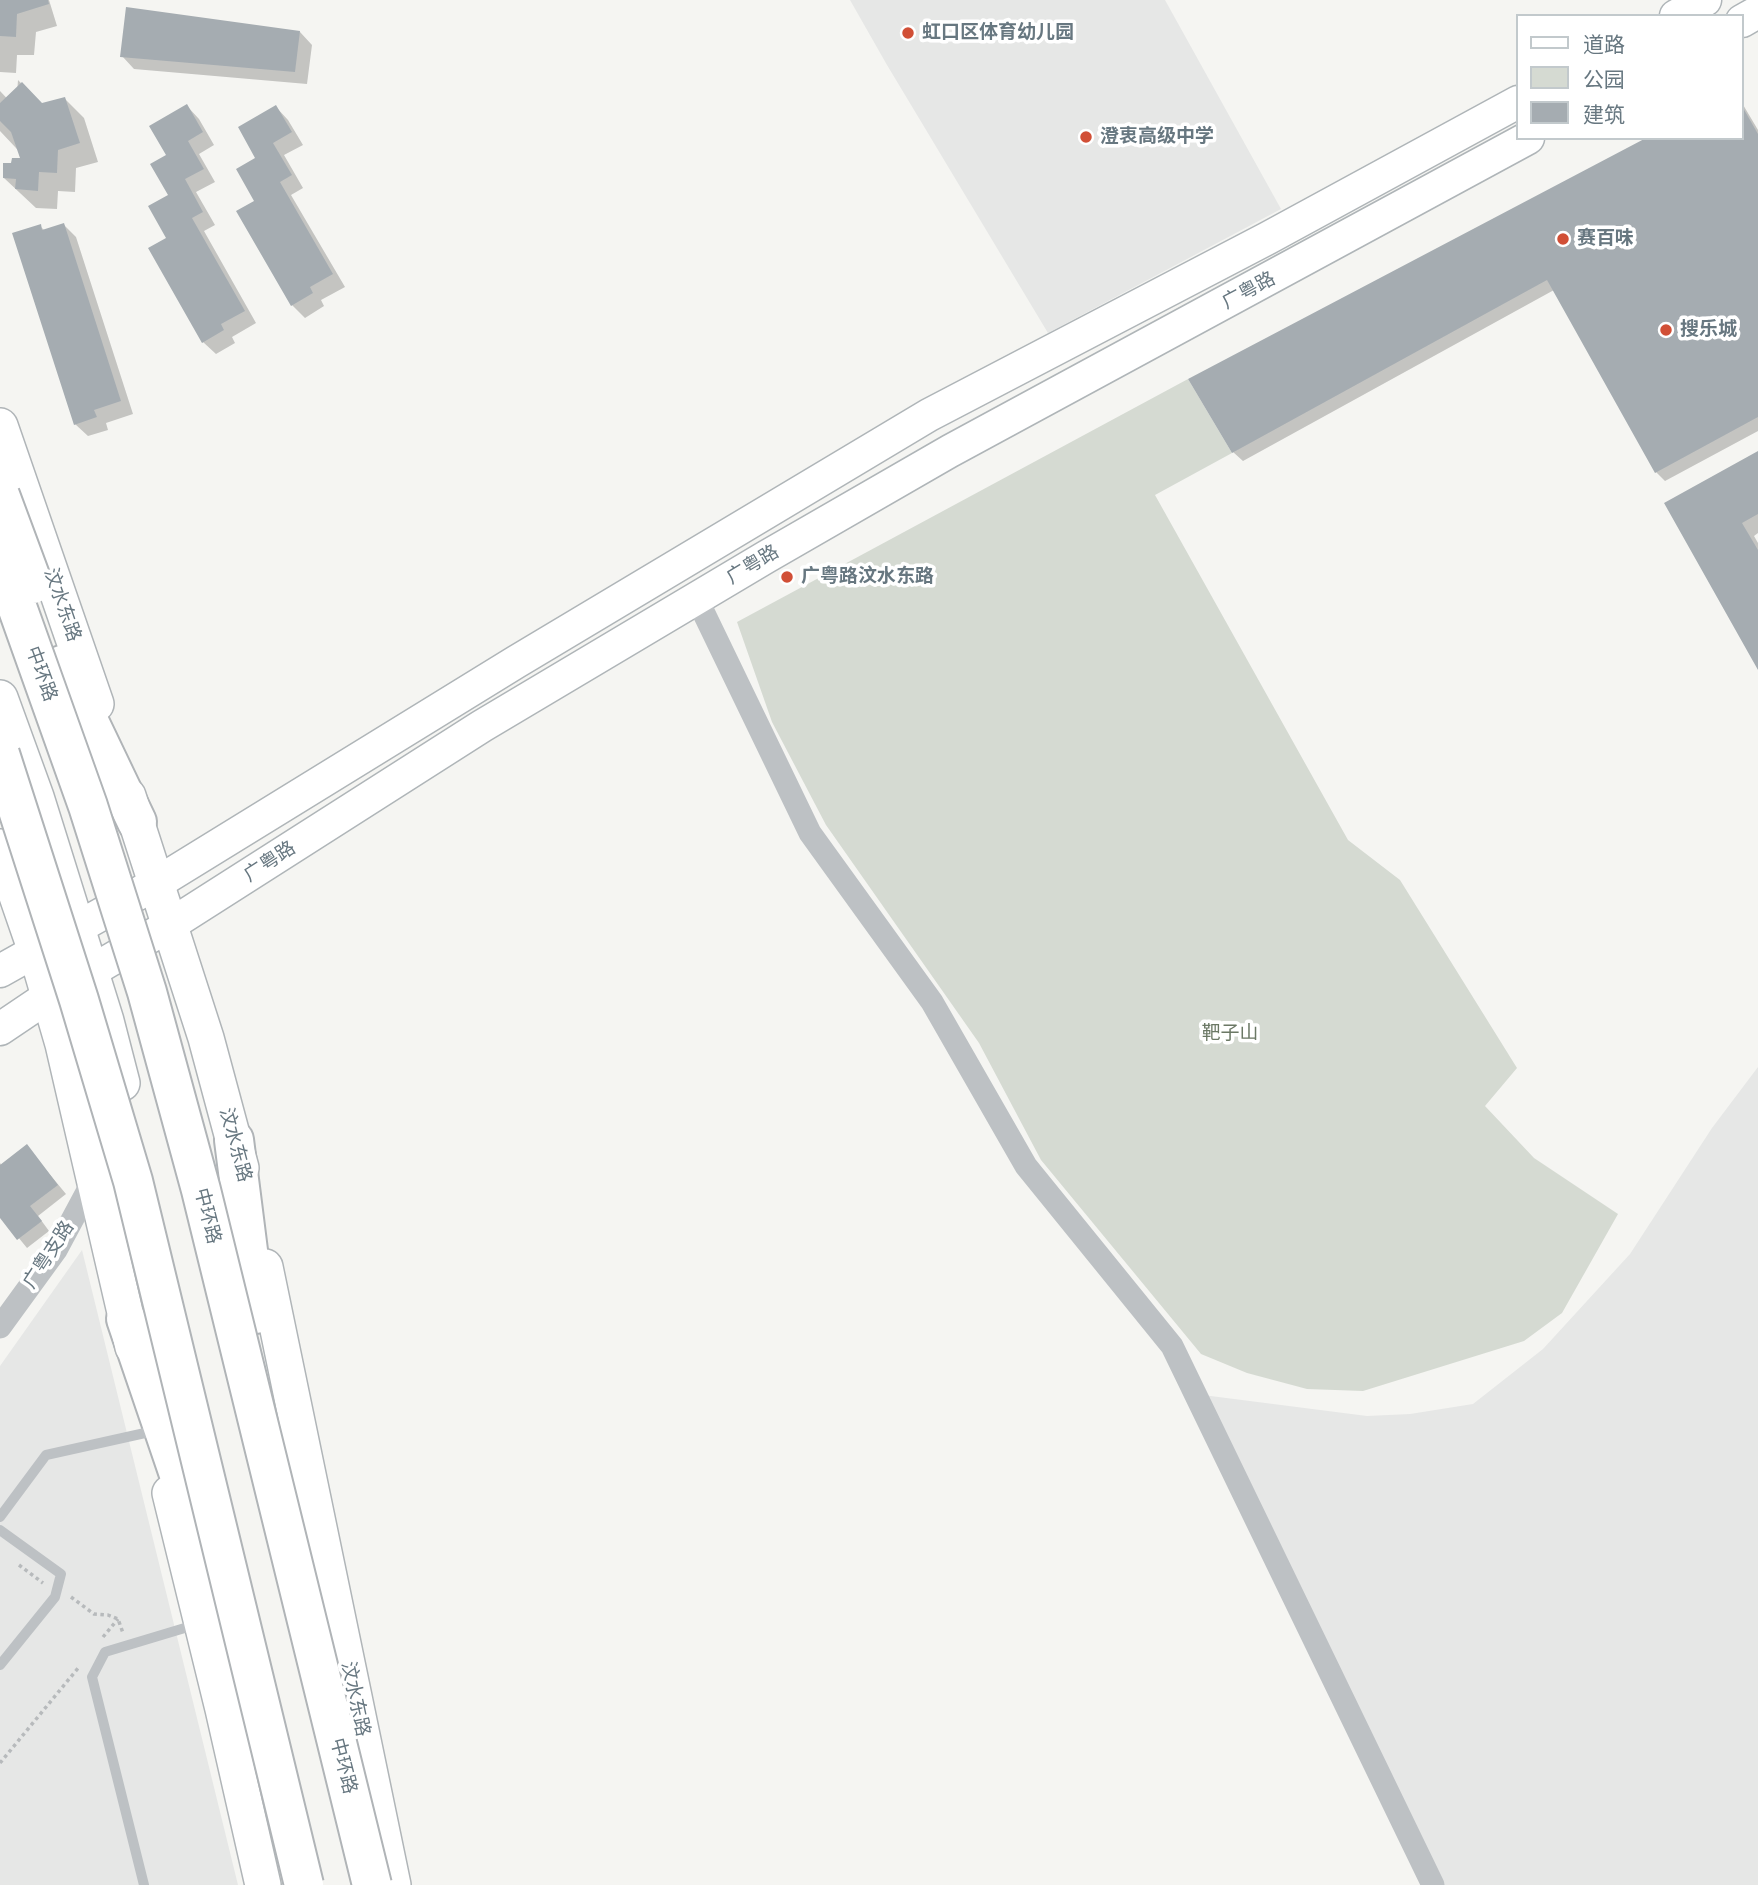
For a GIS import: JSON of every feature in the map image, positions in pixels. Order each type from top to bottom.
[{"type":"highway","points":[[0,495],[62,665],[137,822]]},
{"type":"highway","name":"中环路","points":[[0,559],[88,806],[146,992],[201,1190],[372,1885]]},
{"type":"highway","points":[[0,754],[67,961],[133,1181],[304,1885]]},
{"type":"highway","points":[[234,1140],[256,1314],[380,1885]]},
{"type":"highway","points":[[126,1319],[197,1561],[282,1885]]},
{"type":"main road","points":[[1680,14],[1705,0]]},
{"type":"main road","name":"广粤路","points":[[0,971],[157,883],[516,662],[929,415],[1268,238],[1516,103]]},
{"type":"main road","name":"广粤路","points":[[0,1029],[49,996],[170,925],[482,726],[766,556],[950,451],[1524,140]]},
{"type":"main road","points":[[0,549],[4,439]]},
{"type":"main road","name":"汶水东路","points":[[4,439],[137,822],[206,1038],[234,1140],[256,1223],[393,1885]]},
{"type":"main road","points":[[0,609],[53,754],[91,922],[104,965],[173,1148],[357,1885]]},
{"type":"main road","points":[[0,698],[36,797],[91,922]]},
{"type":"main road","points":[[0,847],[49,996],[154,1431],[197,1561],[202,1623],[263,1885]]},
{"type":"main road","points":[[104,965],[106,1021],[165,1247],[320,1885]]},
{"type":"main road","points":[[220,1332],[289,1384]]},
{"type":"main road","points":[[197,1561],[263,1652]]},
{"type":"main road","points":[[335,1798],[357,1712]]},
{"type":"main road","points":[[244,1801],[277,1713]]},
{"type":"street","points":[[697,599],[810,833],[932,1002],[1026,1167],[1172,1346],[1433,1885]]},
{"type":"street","name":"广粤支路","points":[[0,1327],[56,1250],[93,1181]]},
{"type":"lane","points":[[0,1517],[46,1455],[154,1431]]},
{"type":"lane","points":[[0,1530],[61,1574],[55,1597],[0,1665]]},
{"type":"lane","points":[[144,1885],[92,1677],[105,1652],[202,1623]]},
{"type":"path","points":[[101,1639],[118,1619]]},
{"type":"path","points":[[0,1763],[85,1660]]},
{"type":"shaded area","name":"澄衷高级中学","points":[[850,0],[1165,0],[1281,209],[1048,333]]},
{"type":"shaded area","points":[[1758,1067],[1758,1885],[1433,1885],[1195,1394],[1367,1416],[1410,1414],[1473,1404],[1543,1349],[1630,1254],[1712,1128]]},
{"type":"shaded area","points":[[82,1250],[238,1885],[0,1885],[0,1366]]},
{"type":"green space","name":"靶子山","points":[[1188,379],[1232,453],[1155,495],[1348,840],[1400,880],[1517,1068],[1485,1106],[1534,1158],[1618,1214],[1562,1313],[1524,1341],[1363,1391],[1307,1389],[1247,1373],[1201,1354],[1041,1160],[979,1043],[826,825],[772,722],[737,622]]},
{"type":"building","points":[[0,0],[48,0],[49,4],[17,14],[16,37],[0,36]]},
{"type":"building","points":[[126,7],[300,31],[295,72],[120,57]]},
{"type":"building","points":[[22,82],[42,103],[65,97],[80,143],[58,150],[57,173],[39,172],[38,191],[15,189],[16,179],[3,178],[3,163],[11,163],[12,158],[20,158],[11,132],[0,121],[0,103]]},
{"type":"building","points":[[187,104],[203,132],[188,141],[204,169],[185,179],[203,212],[192,218],[245,311],[221,324],[224,330],[202,343],[148,248],[166,238],[148,206],[168,195],[150,164],[166,155],[149,126]]},
{"type":"building","points":[[276,105],[292,132],[273,143],[292,175],[280,182],[333,274],[310,287],[313,293],[291,306],[236,211],[254,201],[236,169],[255,158],[238,127]]},
{"type":"building","name":"搜乐城","points":[[1744,110],[1758,134],[1758,417],[1655,473],[1547,280],[1232,453],[1188,379],[1642,140],[1744,140]]},
{"type":"building","points":[[64,223],[121,401],[94,410],[97,417],[74,425],[12,233],[41,224],[42,230]]},
{"type":"building","points":[[1758,451],[1758,514],[1742,523],[1758,550],[1758,670],[1664,503]]},
{"type":"building","points":[[27,1144],[58,1185],[30,1206],[42,1221],[17,1240],[0,1218],[0,1165]]},
{"type":"place","name":"虹口区体育幼儿园","points":[[908,33]]},
{"type":"place","name":"澄衷高级中学","points":[[1086,137]]},
{"type":"place","name":"赛百味","points":[[1563,239]]},
{"type":"place","name":"搜乐城","points":[[1666,330]]},
{"type":"place","name":"广粤路汶水东路","points":[[787,577]]}]
